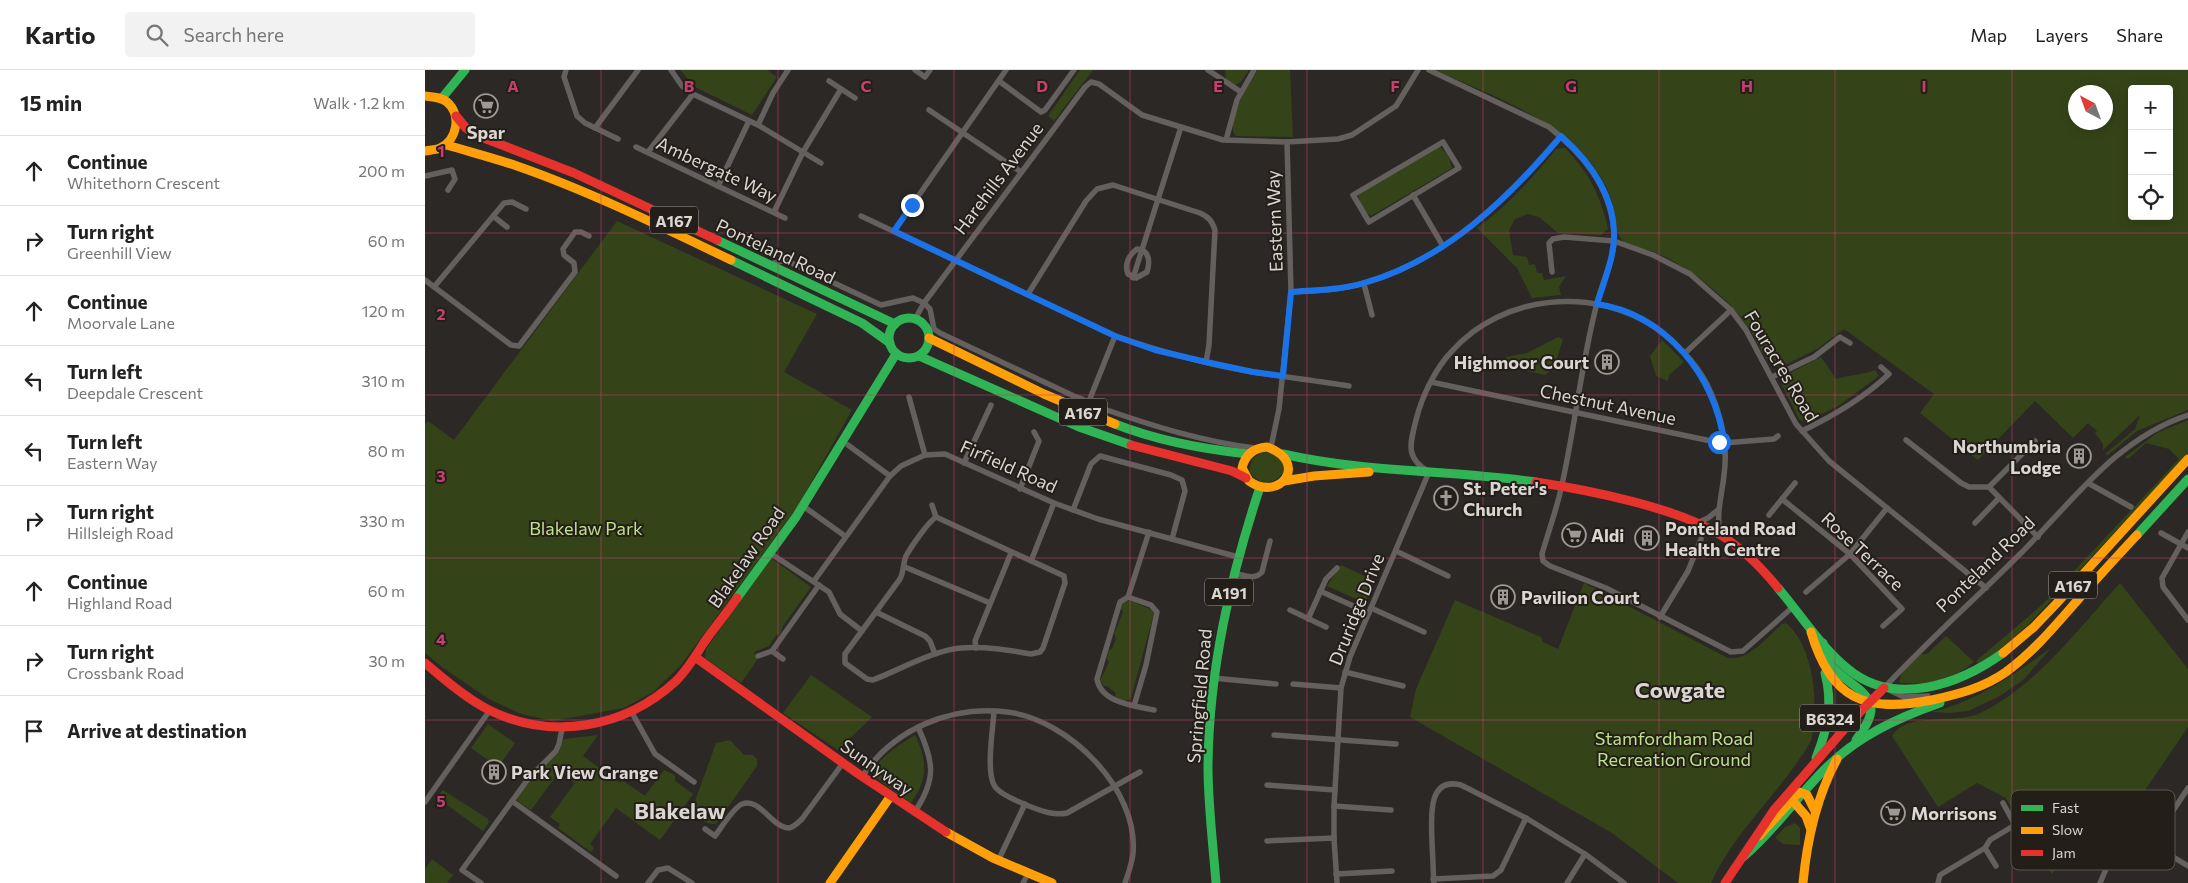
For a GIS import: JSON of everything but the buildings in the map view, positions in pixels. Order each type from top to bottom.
[{"type":"main road","points":[[425,96],[442,98],[465,70]]},
{"type":"main road","name":"A167","points":[[442,98],[453,109],[456,116]]},
{"type":"main road","points":[[425,151],[441,149],[447,145],[456,129],[456,116]]},
{"type":"main road","name":"Ponteland Road","points":[[456,116],[466,128],[476,135],[574,173],[895,324]]},
{"type":"main road","name":"Ponteland Road","points":[[447,145],[517,166],[673,232],[862,323],[890,343],[896,354]]},
{"type":"main road","points":[[890,343],[889,336],[895,324],[900,320],[915,319]]},
{"type":"main road","name":"A167","points":[[915,319],[927,329],[929,338],[1076,409],[1181,443],[1209,450],[1248,454]]},
{"type":"main road","points":[[919,356],[928,345],[929,338]]},
{"type":"main road","name":"A167","points":[[896,354],[909,358],[919,356],[1079,427],[1133,446],[1232,471],[1259,487],[1274,487],[1284,481],[1314,476],[1400,471]]},
{"type":"main road","name":"Blakelaw Road","points":[[425,663],[490,710],[519,722],[562,729],[597,724],[631,711],[656,698],[672,685],[695,657],[803,506],[869,393],[896,354]]},
{"type":"main road","points":[[1246,478],[1242,468],[1248,454],[1257,448],[1271,447]]},
{"type":"main road","name":"A167","points":[[1271,447],[1283,454],[1307,460],[1400,471],[1489,476],[1562,487],[1629,502],[1697,523],[1720,534],[1759,566],[1794,606],[1811,631],[1842,665],[1855,675],[1884,688],[1912,691],[1939,686],[1973,672],[2002,654],[2040,620],[2188,459]]},
{"type":"main road","points":[[1283,454],[1289,463],[1290,471],[1284,481]]},
{"type":"main road","name":"A167","points":[[1743,857],[1761,842],[1793,802],[1853,744],[1896,718],[1967,692],[1990,680],[2027,653],[2188,479]]},
{"type":"main road","name":"Springfield Road","points":[[1217,883],[1208,766],[1213,678],[1218,641],[1233,573],[1259,487]]},
{"type":"main road","name":"A167","points":[[1811,631],[1825,671],[1839,688],[1870,702],[1888,706],[1901,706],[1967,692]]},
{"type":"main road","points":[[1823,642],[1828,663],[1845,681],[1862,691],[1870,702]]},
{"type":"main road","name":"Sunnyway","points":[[695,657],[915,813],[998,861],[1052,883]]},
{"type":"main road","name":"B6324","points":[[1815,762],[1826,732],[1831,708],[1825,671]]},
{"type":"main road","name":"A167","points":[[1725,883],[1766,821],[1792,789],[1884,688]]},
{"type":"main road","name":"B6324","points":[[1853,744],[1871,714],[1870,702]]},
{"type":"main road","points":[[1803,883],[1811,830],[1816,811],[1826,778],[1840,756]]},
{"type":"main road","points":[[1792,789],[1793,802],[1806,816],[1811,830]]},
{"type":"main road","points":[[1804,792],[1816,811]]},
{"type":"main road","points":[[830,883],[890,796]]},
{"type":"main road","points":[[1751,845],[1793,802]]},
{"type":"street","points":[[566,70],[564,77],[577,116],[585,123],[618,139]]},
{"type":"street","points":[[595,128],[638,70]]},
{"type":"street","points":[[671,70],[682,86],[693,94],[758,125],[821,163]]},
{"type":"street","points":[[758,125],[773,92],[788,70]]},
{"type":"street","points":[[915,70],[925,77],[929,70]]},
{"type":"street","points":[[894,231],[1007,70]]},
{"type":"street","points":[[999,81],[1041,112],[1045,110],[1074,70]]},
{"type":"street","points":[[1208,70],[1241,92]]},
{"type":"street","points":[[1225,140],[1230,118],[1241,92],[1254,70]]},
{"type":"street","points":[[1133,278],[1181,127],[1225,140],[1287,142],[1338,139],[1352,135],[1396,106],[1418,70]]},
{"type":"street","points":[[1429,70],[1549,127],[1561,136],[1587,162],[1603,188],[1613,225],[1614,241],[1612,254],[1597,304],[1562,487],[1541,554],[1543,561],[1549,566],[1593,582],[1731,652],[1743,651],[1794,606]]},
{"type":"street","points":[[829,81],[855,98]]},
{"type":"street","name":"Harehills Avenue","points":[[915,319],[923,303],[1085,86],[1091,82],[1099,84],[1142,115],[1181,127]]},
{"type":"street","points":[[774,212],[803,152],[841,89]]},
{"type":"street","points":[[648,152],[693,94]]},
{"type":"street","points":[[929,110],[1021,172]]},
{"type":"street","points":[[718,186],[749,121]]},
{"type":"street","points":[[1291,292],[1363,284],[1405,267],[1443,246],[1494,207],[1527,175],[1561,136]]},
{"type":"street","name":"Eastern Way","points":[[1271,447],[1279,409],[1291,292],[1287,142]]},
{"type":"street","points":[[1443,142],[1459,168],[1413,195],[1369,222],[1353,195],[1443,142]]},
{"type":"street","name":"Ambergate Way","points":[[636,148],[785,218]]},
{"type":"street","points":[[425,176],[451,170],[455,179],[449,190]]},
{"type":"street","points":[[1028,294],[1086,201],[1097,189],[1113,185],[1207,216],[1213,223],[1215,230],[1209,345],[1206,362]]},
{"type":"street","points":[[1413,195],[1443,246]]},
{"type":"street","points":[[434,287],[504,203],[512,202],[527,209]]},
{"type":"street","points":[[493,216],[507,227]]},
{"type":"street","points":[[861,216],[1115,336],[1155,350],[1253,372],[1349,386]]},
{"type":"street","points":[[425,280],[515,347],[519,346],[575,272],[574,262],[564,255],[563,249],[575,232],[581,232],[589,236]]},
{"type":"street","name":"Fouracres Road","points":[[1552,272],[1549,243],[1553,239],[1593,238],[1614,241],[1653,255],[1690,274],[1731,310],[1746,330],[1796,424],[1829,462],[1985,588]]},
{"type":"street","points":[[1133,278],[1141,276],[1148,268],[1148,257],[1142,250]]},
{"type":"street","points":[[1133,278],[1127,270],[1128,260],[1135,251],[1142,250]]},
{"type":"street","points":[[769,265],[785,260],[881,305],[913,298],[923,303],[930,310],[935,329],[940,333],[1076,397],[1102,408],[1186,434],[1257,448]]},
{"type":"street","points":[[1363,284],[1372,315]]},
{"type":"street","points":[[1429,472],[1413,458],[1410,451],[1411,437],[1417,416],[1431,382],[1440,365],[1453,349],[1473,332],[1495,318],[1519,308],[1546,302],[1585,301],[1610,306],[1647,322],[1667,336],[1685,353],[1710,391],[1722,425],[1724,443],[1725,473],[1718,510],[1720,534]]},
{"type":"street","points":[[1685,353],[1731,310]]},
{"type":"street","points":[[1089,401],[1115,336]]},
{"type":"street","points":[[1772,377],[1814,357],[1841,337],[1850,344]]},
{"type":"street","points":[[1802,431],[1851,404],[1878,385],[1889,374],[1881,367]]},
{"type":"street","name":"Chestnut Avenue","points":[[1431,382],[1724,443],[1774,439],[1779,436]]},
{"type":"street","points":[[758,656],[772,651],[845,536],[889,476],[911,461],[925,455],[909,396]]},
{"type":"street","points":[[964,463],[991,405]]},
{"type":"street","name":"Ponteland Road","points":[[1884,688],[1965,605],[2038,537],[2108,462],[2137,438],[2175,419],[2188,415]]},
{"type":"street","points":[[1020,489],[1039,441],[1034,432]]},
{"type":"street","points":[[1906,440],[1961,483],[1969,487],[1989,487],[2035,440]]},
{"type":"street","points":[[848,445],[889,476]]},
{"type":"street","name":"Firfield Road","points":[[925,455],[945,454],[1020,489],[1073,510],[1238,556]]},
{"type":"street","points":[[1073,510],[1091,464],[1096,458],[1103,455],[1182,480],[1185,491],[1172,539]]},
{"type":"street","name":"Druridge Drive","points":[[1337,883],[1334,806],[1341,688],[1345,672],[1429,472]]},
{"type":"street","points":[[2088,483],[2131,507]]},
{"type":"street","points":[[1769,515],[1795,484]]},
{"type":"street","points":[[1989,487],[2038,537]]},
{"type":"street","points":[[1975,523],[1999,498]]},
{"type":"street","name":"Rose Terrace","points":[[1782,499],[1850,554],[1902,609],[1883,626]]},
{"type":"street","points":[[1031,561],[1054,503]]},
{"type":"street","points":[[932,505],[936,517],[1011,553],[1061,573],[1065,579],[1043,648],[1040,652],[1031,654],[961,648],[935,654],[873,680],[867,679],[848,667],[844,659],[845,654],[900,579],[905,567],[906,556],[930,522],[936,517]]},
{"type":"street","points":[[803,506],[845,536]]},
{"type":"street","points":[[1807,592],[1850,554],[1887,508]]},
{"type":"street","points":[[1697,523],[1708,518],[1718,510]]},
{"type":"street","points":[[1149,532],[1128,597],[1120,602],[1097,679],[1099,686],[1116,701],[1154,710]]},
{"type":"street","points":[[2188,532],[2185,546],[2162,578],[2163,587],[2188,620]]},
{"type":"street","points":[[2161,533],[2185,546]]},
{"type":"street","points":[[1660,617],[1688,571],[1701,539]]},
{"type":"street","points":[[1233,573],[1254,578],[1260,575],[1270,540]]},
{"type":"street","points":[[1396,551],[1448,576]]},
{"type":"street","points":[[770,553],[832,595],[840,614],[862,631]]},
{"type":"street","points":[[976,648],[975,641],[1011,553]]},
{"type":"street","points":[[905,567],[990,603]]},
{"type":"street","points":[[1307,619],[1326,579],[1337,568]]},
{"type":"street","points":[[1321,591],[1424,632]]},
{"type":"street","points":[[1128,597],[1151,605],[1157,612],[1146,665],[1134,706]]},
{"type":"street","points":[[1290,610],[1326,627]]},
{"type":"street","points":[[876,612],[925,636],[930,641],[935,654]]},
{"type":"street","points":[[772,651],[783,659]]},
{"type":"street","points":[[1345,672],[1403,686]]},
{"type":"street","points":[[1213,678],[1276,684]]},
{"type":"street","points":[[1293,684],[1341,688]]},
{"type":"street","points":[[1884,688],[1898,695],[1911,698],[1948,696]]},
{"type":"street","points":[[425,802],[490,710]]},
{"type":"street","points":[[631,711],[655,754],[694,782]]},
{"type":"street","points":[[862,777],[873,761],[889,746],[918,727],[955,714],[976,711],[1007,712],[1027,716],[1061,733],[1082,748],[1098,764],[1113,786],[1126,812],[1132,838],[1133,854],[1125,883]]},
{"type":"street","points":[[994,712],[992,781],[996,788],[1007,796],[1025,804],[1057,815],[1067,813],[1140,772]]},
{"type":"street","points":[[915,813],[925,797],[932,769],[929,754],[918,727]]},
{"type":"street","points":[[481,883],[462,870],[539,766],[556,751],[562,729]]},
{"type":"street","points":[[1274,735],[1395,744]]},
{"type":"street","points":[[705,829],[715,836],[737,808],[743,804],[752,803],[783,826],[789,828],[795,826],[843,763]]},
{"type":"street","points":[[1526,818],[1501,870],[1493,876],[1434,881],[1431,809],[1436,794],[1445,786],[1452,784],[1461,785],[1526,818],[1585,854],[1625,883]]},
{"type":"street","points":[[1267,785],[1335,790]]},
{"type":"street","points":[[2175,808],[2188,788]]},
{"type":"street","points":[[512,801],[616,876]]},
{"type":"street","points":[[2003,803],[2011,818]]},
{"type":"street","points":[[998,861],[1025,804]]},
{"type":"street","points":[[1334,806],[1391,810]]},
{"type":"street","points":[[1937,883],[1940,875],[1985,848],[1990,840],[2011,827]]},
{"type":"street","points":[[1267,841],[1334,838]]},
{"type":"street","points":[[1985,848],[1997,866]]},
{"type":"street","points":[[1567,883],[1585,854]]},
{"type":"street","points":[[2175,858],[2188,866]]},
{"type":"street","points":[[649,883],[657,870],[668,868],[692,883]]},
{"type":"street","points":[[2100,883],[2106,870]]},
{"type":"street","points":[[1337,874],[1392,871]]},
{"type":"street","points":[[1023,883],[1028,874]]},
{"type":"green space","points":[[680,70],[767,70],[777,77],[752,115],[695,87]]},
{"type":"green space","points":[[1080,70],[1093,70],[1054,121],[1048,116]]},
{"type":"green space","points":[[1225,70],[1249,70],[1241,82],[1235,85],[1226,79]]},
{"type":"green space","points":[[1258,70],[1290,70],[1293,137],[1236,136],[1233,130],[1235,113]]},
{"type":"green space","points":[[1436,70],[2188,70],[2188,410],[2137,431],[2108,455],[2105,454],[2135,429],[2140,415],[2103,450],[2103,444],[2095,433],[2097,431],[2088,423],[2073,438],[2035,401],[1978,460],[1920,413],[1934,394],[1844,329],[1817,349],[1779,368],[1774,365],[1765,356],[1750,330],[1737,313],[1727,301],[1707,284],[1673,261],[1622,240],[1618,233],[1610,195],[1600,176],[1585,156],[1548,125],[1504,101]]},
{"type":"green space","points":[[1439,146],[1448,155],[1452,168],[1371,216],[1361,208],[1358,194]]},
{"type":"green space","points":[[1565,148],[1587,175],[1602,206],[1608,229],[1601,235],[1558,233],[1539,217],[1528,214],[1515,219],[1509,230],[1513,255],[1527,257],[1529,265],[1535,264],[1537,273],[1542,273],[1544,280],[1566,276],[1559,287],[1561,295],[1532,298],[1517,268],[1477,228],[1519,191],[1556,149]]},
{"type":"green space","name":"Blakelaw Park","points":[[617,221],[817,314],[784,372],[852,410],[798,506],[681,665],[653,692],[624,708],[552,721],[521,714],[489,699],[425,653],[425,424],[428,421],[454,440]]},
{"type":"green space","points":[[1558,337],[1563,339],[1554,368],[1545,375],[1501,365],[1506,357],[1527,353]]},
{"type":"green space","points":[[1662,340],[1684,362],[1669,375],[1668,381],[1656,376],[1650,356]]},
{"type":"green space","points":[[1821,357],[1836,379],[1875,370],[1879,376],[1838,406],[1804,422],[1799,419],[1781,383],[1784,376]]},
{"type":"green space","points":[[2188,420],[2188,454],[2029,624],[1996,653],[1978,663],[1976,661],[2043,604],[2179,459],[2169,449],[2146,443],[2128,459],[2125,457],[2157,433]]},
{"type":"green space","points":[[1263,452],[1271,453],[1282,460],[1285,470],[1272,482],[1262,482],[1253,476],[1249,470],[1253,458]]},
{"type":"green space","points":[[771,558],[811,587],[783,626],[780,634],[776,635],[769,646],[754,652],[757,660],[741,683],[705,658],[706,649]]},
{"type":"green space","points":[[1341,565],[1375,581],[1365,603],[1327,586]]},
{"type":"green space","name":"Stamfordham Road Recreation Ground","points":[[1584,583],[1728,658],[1736,658],[1750,652],[1782,624],[1786,623],[1796,634],[1803,647],[1809,662],[1814,695],[1815,712],[1811,741],[1787,777],[1733,845],[1711,883],[1678,883],[1612,833],[1410,717],[1416,689],[1455,600],[1541,637],[1543,642],[1558,649]]},
{"type":"green space","points":[[2120,583],[2188,669],[2188,727],[2145,790],[2011,790],[2011,806],[2006,798],[1977,783],[1938,807],[1892,736],[1899,728],[1908,723],[1932,719],[1968,717],[1999,703],[2037,673]]},
{"type":"green space","points":[[1129,600],[1150,609],[1154,613],[1131,698],[1125,701],[1115,697],[1116,693],[1107,686],[1104,686],[1100,681],[1109,662],[1107,659],[1109,650],[1112,649],[1116,638],[1114,634],[1123,612],[1121,609],[1123,603]]},
{"type":"green space","points":[[1946,636],[1974,662],[1957,673],[1940,680],[1922,683],[1899,682],[1902,674],[1911,663],[1921,654],[1927,654]]},
{"type":"green space","points":[[2051,648],[2024,679],[2000,696],[1968,711],[1932,712],[1965,701],[1995,686]]},
{"type":"green space","points":[[811,675],[872,717],[838,750],[783,713]]},
{"type":"green space","points":[[488,724],[515,743],[498,767],[471,748]]},
{"type":"green space","points":[[598,735],[583,756],[620,783],[622,780],[645,796],[664,770],[675,775],[675,781],[693,794],[660,840],[616,808],[590,844],[594,848],[591,852],[558,828],[560,824],[550,817],[575,783],[559,772],[531,810],[518,801],[517,797],[529,780],[559,752],[564,739]]},
{"type":"green space","points":[[915,735],[922,754],[924,770],[921,786],[911,803],[876,778],[875,772],[882,759]]},
{"type":"green space","points":[[730,740],[744,755],[753,755],[757,759],[757,766],[716,824],[709,823],[693,811],[694,804],[716,743]]},
{"type":"green space","points":[[443,790],[488,819],[489,822],[483,831],[436,797]]},
{"type":"green space","points":[[1795,823],[1800,828],[1800,845],[1783,844],[1775,838],[1785,827]]},
{"type":"green space","points":[[432,859],[453,875],[447,883],[425,883],[425,869]]},
{"type":"traffic: fast","points":[[442,98],[465,70]]},
{"type":"traffic: fast","points":[[717,240],[895,324]]},
{"type":"traffic: fast","points":[[731,260],[862,323],[890,343]]},
{"type":"traffic: fast","points":[[909,318],[923,324],[929,338],[923,352],[909,358],[895,352],[889,338],[895,324],[909,318]]},
{"type":"traffic: fast","points":[[737,598],[796,517],[896,354]]},
{"type":"traffic: fast","points":[[919,356],[1079,427],[1131,445]]},
{"type":"traffic: fast","points":[[1115,424],[1147,435],[1180,443],[1248,454]]},
{"type":"traffic: fast","points":[[1283,454],[1346,465],[1536,482]]},
{"type":"traffic: fast","points":[[2137,535],[2188,479]]},
{"type":"traffic: fast","points":[[1216,883],[1208,781],[1212,695],[1223,625],[1239,555],[1260,487]]},
{"type":"traffic: fast","points":[[1778,588],[1820,641],[1838,660],[1866,681],[1886,687],[1906,689],[1927,687],[1947,682],[1967,674],[2003,653]]},
{"type":"traffic: fast","points":[[1823,643],[1828,662],[1839,674],[1860,690],[1870,702],[1869,717],[1856,740]]},
{"type":"traffic: fast","points":[[1816,758],[1824,736],[1828,716],[1829,695],[1825,673]]},
{"type":"traffic: fast","points":[[1743,857],[1765,836],[1836,758],[1863,738],[1893,722],[1940,703]]},
{"type":"traffic: slow","points":[[425,96],[445,100],[452,107],[456,120],[454,133],[446,144],[438,149],[425,151]]},
{"type":"traffic: slow","points":[[447,145],[544,176],[625,210],[731,260]]},
{"type":"traffic: slow","points":[[929,338],[1044,394],[1115,424]]},
{"type":"traffic: slow","points":[[1267,447],[1280,454],[1287,462],[1288,470],[1286,478],[1280,484],[1271,487],[1260,486],[1249,481],[1242,468],[1245,459],[1251,453],[1267,447]]},
{"type":"traffic: slow","points":[[2003,653],[2034,627],[2056,604],[2188,459]]},
{"type":"traffic: slow","points":[[1284,481],[1314,476],[1369,472]]},
{"type":"traffic: slow","points":[[1811,632],[1819,655],[1829,673],[1840,687],[1854,696],[1870,702],[1908,704],[1961,693],[1997,678],[2017,663],[2047,635],[2137,535]]},
{"type":"traffic: slow","points":[[1803,883],[1810,835],[1818,804],[1837,759]]},
{"type":"traffic: slow","points":[[1759,836],[1799,792],[1807,795],[1815,811]]},
{"type":"traffic: slow","points":[[830,883],[890,797]]},
{"type":"traffic: slow","points":[[1791,799],[1806,816],[1811,830]]},
{"type":"traffic: slow","points":[[946,832],[993,858],[1052,883]]},
{"type":"traffic: jam","points":[[456,116],[466,128],[476,135],[574,173],[717,240]]},
{"type":"traffic: jam","points":[[1131,445],[1232,471],[1246,478]]},
{"type":"traffic: jam","points":[[1536,482],[1630,501],[1700,524],[1727,539],[1743,552],[1758,565],[1778,588]]},
{"type":"traffic: jam","points":[[425,663],[472,700],[489,710],[513,720],[562,727],[587,725],[611,719],[634,710],[656,697],[676,681],[737,598]]},
{"type":"traffic: jam","points":[[695,657],[857,773],[946,832]]},
{"type":"traffic: jam","points":[[1725,883],[1774,810],[1854,718],[1884,688]]},
{"type":"place","name":"Spar","points":[[486,106]]},
{"type":"place","name":"Highmoor Court","points":[[1607,362]]},
{"type":"place","name":"Northumbria Lodge","points":[[2079,456]]},
{"type":"place","name":"St. Peter's Church","points":[[1446,498]]},
{"type":"place","name":"Aldi","points":[[1574,535]]},
{"type":"place","name":"Ponteland Road Health Centre","points":[[1647,538]]},
{"type":"place","name":"Pavilion Court","points":[[1503,597]]},
{"type":"place","name":"Park View Grange","points":[[494,772]]},
{"type":"place","name":"Morrisons","points":[[1893,813]]},
{"type":"district","name":"Cowgate","points":[[1680,689]]},
{"type":"district","name":"Blakelaw","points":[[680,810]]},
{"type":"route","points":[[912,205],[894,231],[1115,336],[1155,350],[1253,372],[1283,376],[1291,292],[1363,284],[1405,267],[1443,246],[1494,207],[1527,175],[1561,136],[1587,162],[1603,188],[1613,225],[1612,254],[1597,304],[1622,310],[1647,322],[1667,336],[1685,353],[1703,378],[1716,404],[1722,425],[1724,443],[1719,442]]}]
